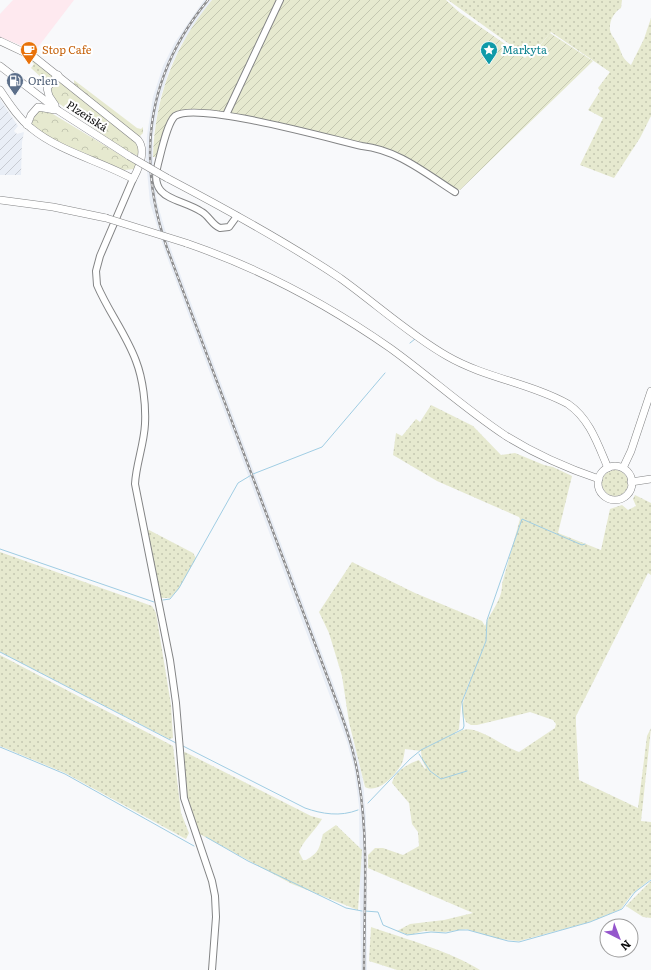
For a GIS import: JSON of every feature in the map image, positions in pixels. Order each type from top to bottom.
[{"type":"main road","points":[[0,41],[28,53],[58,75],[140,142],[142,157],[139,168],[133,179],[109,166],[56,144],[27,125],[13,109],[0,90]]},
{"type":"main road","name":"Plzeňská","points":[[0,66],[59,111],[129,156],[237,216],[330,272],[446,356],[466,366],[568,404],[581,415],[588,425],[608,468]]},
{"type":"main road","points":[[58,75],[47,88],[50,99],[59,111]]},
{"type":"main road","points":[[27,125],[31,115],[38,107],[59,111]]},
{"type":"main road","points":[[0,200],[53,207],[106,218],[186,243],[251,268],[323,305],[385,345],[506,436],[555,462],[599,479]]},
{"type":"main road","points":[[622,468],[631,451],[651,391]]},
{"type":"main road","points":[[615,466],[622,468],[629,474],[631,482],[626,495],[613,500],[601,493],[598,485],[599,479],[602,473],[608,468],[615,466]]},
{"type":"main road","points":[[631,482],[651,479]]},
{"type":"street","points":[[226,115],[280,0]]},
{"type":"street","points":[[237,216],[229,226],[220,228],[202,212],[161,192],[156,183],[159,160],[170,123],[177,115],[191,112],[226,115],[280,125],[386,151],[411,163],[455,192]]},
{"type":"street","points":[[133,179],[100,256],[96,271],[97,285],[136,360],[141,377],[145,422],[144,435],[134,484],[170,660],[176,703],[184,798],[212,881],[215,896],[216,916],[212,970]]},
{"type":"shaded area","points":[[13,0],[74,0],[35,51],[0,37],[0,14]]},
{"type":"shaded area","points":[[204,0],[212,0],[181,45],[170,68],[160,99],[153,136],[153,160],[157,202],[170,247],[339,699],[357,754],[363,781],[366,817],[367,970],[361,970],[359,806],[354,768],[347,742],[164,249],[150,203],[146,160],[147,135],[153,97],[163,66],[175,42]]},
{"type":"shaded area","points":[[0,99],[18,126],[14,131],[17,134],[24,132],[22,142],[21,175],[0,175]]},
{"type":"green space","points":[[212,0],[446,0],[459,12],[525,58],[527,56],[530,58],[550,33],[593,61],[460,190],[441,183],[393,154],[241,119],[176,113],[157,157],[153,157],[158,114],[169,73],[187,36]]},
{"type":"green space","points":[[448,0],[622,0],[621,8],[612,17],[610,30],[623,57],[631,65],[644,39],[651,18],[651,116],[640,138],[614,178],[580,165],[603,118],[588,110],[600,91],[598,88],[610,72],[551,32],[529,58]]},
{"type":"green space","points":[[33,60],[52,75],[51,79],[44,80],[31,68],[34,64],[32,62]]},
{"type":"green space","points":[[74,80],[137,128],[141,129],[143,127],[143,133],[139,137],[74,85]]},
{"type":"green space","points":[[62,83],[136,142],[139,148],[138,156],[125,150],[54,100],[50,91],[54,84]]},
{"type":"green space","points":[[43,108],[137,165],[135,169],[124,170],[51,139],[32,124],[34,114]]},
{"type":"green space","points":[[431,405],[473,426],[501,455],[515,453],[544,465],[553,467],[572,476],[558,533],[601,550],[610,509],[622,505],[628,510],[636,506],[633,499],[635,495],[651,503],[651,575],[648,573],[576,716],[576,725],[579,780],[638,808],[647,736],[651,728],[641,821],[651,822],[651,879],[632,894],[621,909],[590,922],[519,941],[499,939],[466,929],[445,932],[424,931],[409,935],[397,931],[410,924],[444,920],[473,913],[368,868],[368,855],[375,848],[383,848],[403,855],[419,846],[418,832],[412,824],[409,803],[392,783],[393,779],[399,772],[415,761],[419,760],[425,769],[426,768],[422,760],[421,751],[405,749],[402,763],[391,778],[376,788],[365,787],[349,722],[342,676],[329,633],[319,612],[352,562],[415,593],[482,621],[485,626],[502,590],[502,584],[520,519],[519,517],[437,481],[393,455],[396,433],[402,436],[416,419],[420,422]],"holes":[[[473,670],[462,706],[462,712],[466,722],[471,725],[477,725],[530,712],[553,720],[556,724],[555,728],[519,752],[483,733],[469,729],[463,730],[452,736],[459,729],[461,706]]]},
{"type":"green space","points":[[615,470],[624,474],[628,483],[624,492],[615,496],[606,492],[602,483],[606,474]]},
{"type":"green space","points":[[149,530],[193,553],[196,558],[178,590],[170,598],[161,598],[160,595],[147,531]]},
{"type":"green space","points":[[0,552],[152,606],[156,613],[171,705],[173,738],[169,739],[0,652]]},
{"type":"green space","points":[[0,655],[173,746],[181,813],[189,833],[186,839],[65,773],[0,746]]},
{"type":"green space","points":[[185,752],[311,816],[322,819],[299,852],[303,860],[311,857],[316,852],[320,846],[323,834],[336,825],[362,850],[358,910],[292,884],[196,832],[187,803],[183,753]]},
{"type":"green space","points":[[651,881],[651,918],[643,917],[626,906]]},
{"type":"green space","points":[[371,927],[441,951],[480,970],[397,970],[369,961]]},
{"type":"waterway","points":[[410,343],[415,339]]},
{"type":"waterway","points":[[163,600],[170,599],[179,588],[238,483],[253,474],[322,447],[385,373]]},
{"type":"waterway","points":[[368,803],[410,759],[421,750],[463,729],[462,702],[486,641],[487,620],[522,519],[582,545],[585,544]]},
{"type":"waterway","points":[[0,549],[154,602]]},
{"type":"waterway","points":[[0,652],[176,743]]},
{"type":"waterway","points":[[183,746],[305,808],[331,814],[358,810]]},
{"type":"waterway","points":[[0,747],[65,774],[194,846]]},
{"type":"waterway","points":[[419,754],[430,771],[441,779],[467,771]]},
{"type":"waterway","points":[[206,837],[248,861],[346,908],[362,911]]},
{"type":"waterway","points":[[365,911],[378,912],[383,925],[407,935],[468,930],[508,941],[519,942],[590,922],[622,909],[635,892],[651,880]]},
{"type":"railway","points":[[208,0],[187,28],[171,58],[160,88],[153,118],[150,150],[152,182],[157,215],[167,248],[336,700],[353,750],[359,782],[364,828],[364,970]]},
{"type":"place","name":"Stop Cafe","points":[[29,65]]},
{"type":"place","name":"Markyta","points":[[489,65]]},
{"type":"place","name":"Orlen","points":[[15,96]]}]
